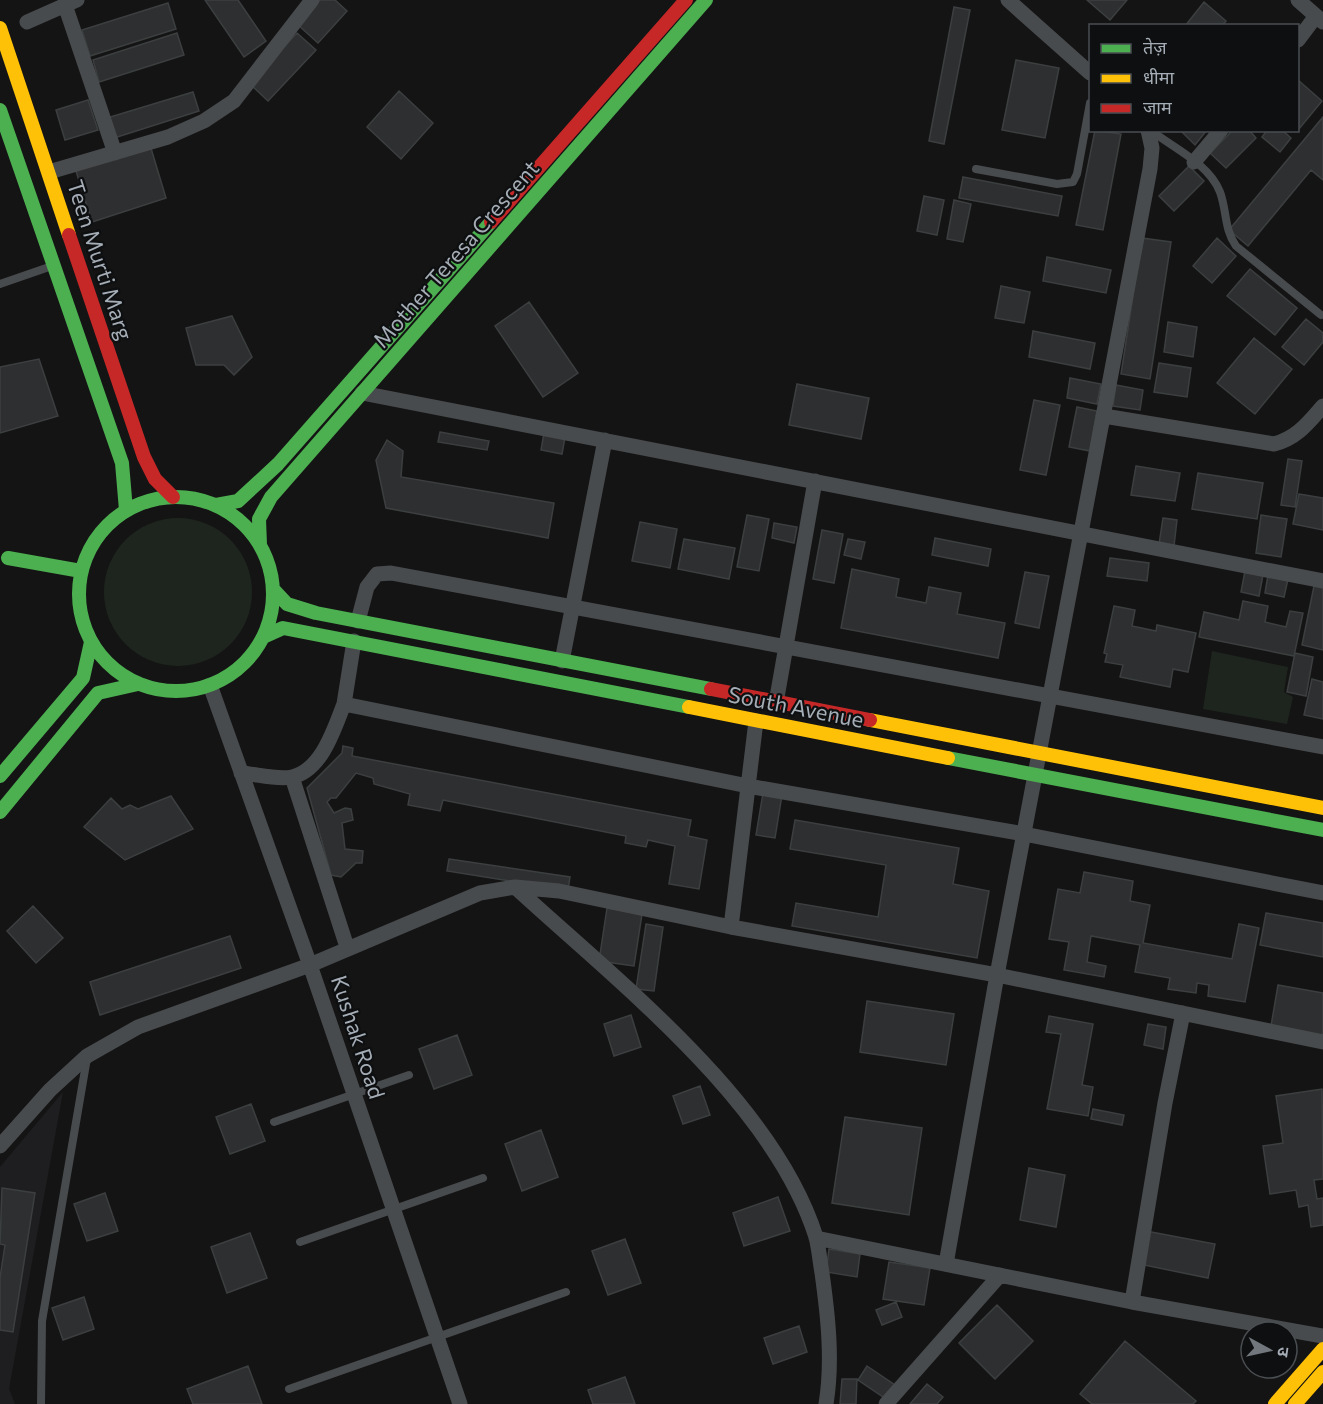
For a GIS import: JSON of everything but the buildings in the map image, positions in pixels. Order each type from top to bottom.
[{"type":"main road","name":"Mother Teresa Crescent","points":[[216,505],[238,501],[278,464],[686,0]]},
{"type":"main road","name":"Mother Teresa Crescent","points":[[260,545],[259,519],[271,497],[706,0]]},
{"type":"main road","name":"Teen Murti Marg","points":[[0,28],[144,457],[155,479],[173,496]]},
{"type":"main road","name":"Teen Murti Marg","points":[[0,110],[122,463],[126,510]]},
{"type":"main road","points":[[173,496],[195,498],[216,505],[241,522],[260,545],[269,566],[273,589],[271,612],[263,637],[244,663],[231,674],[210,686],[174,692],[138,684],[111,667],[91,642],[82,620],[78,595],[81,571],[91,547],[106,526],[126,510],[157,498],[173,496]]},
{"type":"main road","points":[[8,558],[81,571]]},
{"type":"main road","name":"South Avenue","points":[[273,589],[287,604],[316,613],[1323,808]]},
{"type":"main road","name":"South Avenue","points":[[263,637],[283,628],[1035,777],[1323,830]]},
{"type":"main road","points":[[0,776],[74,691],[82,678],[91,642]]},
{"type":"main road","points":[[0,812],[98,693],[138,684]]},
{"type":"main road","points":[[1275,1404],[1323,1349]]},
{"type":"main road","points":[[1295,1404],[1323,1372]]},
{"type":"street","points":[[48,172],[168,137],[195,125],[234,100],[312,0]]},
{"type":"street","points":[[1008,0],[1089,72]]},
{"type":"street","points":[[1298,0],[1321,16],[1299,39]]},
{"type":"street","points":[[27,22],[72,4],[115,153]]},
{"type":"street","points":[[946,1264],[997,975],[1150,169],[1152,148],[1149,132]]},
{"type":"street","points":[[1194,162],[1219,132]]},
{"type":"street","points":[[362,393],[1323,581]]},
{"type":"street","points":[[1104,416],[1275,444],[1288,440],[1302,431],[1323,406]]},
{"type":"street","points":[[562,662],[605,440]]},
{"type":"street","points":[[776,703],[815,481]]},
{"type":"street","points":[[358,621],[367,587],[378,574],[391,573],[1323,747]]},
{"type":"street","points":[[241,773],[292,777],[311,767],[328,743],[344,704],[354,641]]},
{"type":"street","name":"Kushak Road","points":[[210,686],[310,965],[459,1404]]},
{"type":"street","points":[[344,704],[748,786],[1024,834],[1323,893]]},
{"type":"street","points":[[731,927],[756,721]]},
{"type":"street","points":[[292,777],[346,947]]},
{"type":"street","points":[[515,887],[684,1042],[740,1106],[788,1174],[816,1238],[830,1325],[826,1404]]},
{"type":"street","points":[[0,1146],[50,1090],[87,1056],[138,1027],[310,965],[346,947],[480,893],[515,887],[559,891],[731,927],[997,975],[1323,1042]]},
{"type":"street","points":[[1132,1302],[1163,1114],[1183,1013]]},
{"type":"street","points":[[816,1238],[1132,1302],[1323,1336]]},
{"type":"street","points":[[886,1404],[1000,1275]]},
{"type":"lane","points":[[976,169],[1057,184],[1073,182],[1077,174],[1089,108]]},
{"type":"lane","points":[[1152,132],[1213,178],[1221,195],[1229,235],[1236,246],[1321,315]]},
{"type":"lane","points":[[0,284],[53,265]]},
{"type":"lane","points":[[41,1404],[42,1321],[87,1056]]},
{"type":"lane","points":[[274,1122],[409,1075]]},
{"type":"lane","points":[[300,1242],[483,1178]]},
{"type":"lane","points":[[290,1389],[566,1292]]},
{"type":"shaded area","points":[[178,518],[206,524],[230,540],[246,564],[252,592],[246,620],[230,644],[206,660],[178,666],[150,660],[126,644],[110,620],[104,592],[110,564],[126,540],[150,524]]},
{"type":"shaded area","points":[[1212,651],[1288,667],[1284,692],[1293,697],[1287,724],[1203,709]]},
{"type":"shaded area","points":[[63,1092],[9,1389],[15,1404],[0,1404],[0,1167]]},
{"type":"traffic: fast","points":[[260,545],[259,519],[271,497],[706,0]]},
{"type":"traffic: fast","points":[[0,110],[122,463],[126,510]]},
{"type":"traffic: fast","points":[[216,505],[238,501],[278,464],[491,222]]},
{"type":"traffic: fast","points":[[176,497],[204,501],[222,509],[237,519],[251,533],[269,566],[273,594],[269,622],[261,640],[251,655],[237,669],[204,687],[176,691],[148,687],[130,679],[115,669],[101,655],[83,622],[79,594],[83,566],[91,548],[101,533],[115,519],[148,501],[176,497]]},
{"type":"traffic: fast","points":[[8,558],[81,571]]},
{"type":"traffic: fast","points":[[273,589],[287,604],[316,613],[711,689]]},
{"type":"traffic: fast","points":[[263,637],[283,628],[689,707]]},
{"type":"traffic: fast","points":[[0,776],[83,678],[91,642]]},
{"type":"traffic: fast","points":[[0,812],[98,693],[138,684]]},
{"type":"traffic: fast","points":[[948,758],[1323,830]]},
{"type":"traffic: slow","points":[[0,28],[69,235]]},
{"type":"traffic: slow","points":[[689,707],[948,758]]},
{"type":"traffic: slow","points":[[870,720],[1323,808]]},
{"type":"traffic: slow","points":[[1275,1404],[1323,1349]]},
{"type":"traffic: slow","points":[[1295,1404],[1323,1372]]},
{"type":"traffic: jam","points":[[491,222],[686,0]]},
{"type":"traffic: jam","points":[[69,235],[144,457],[155,479],[173,497]]},
{"type":"traffic: jam","points":[[711,689],[870,720]]}]
